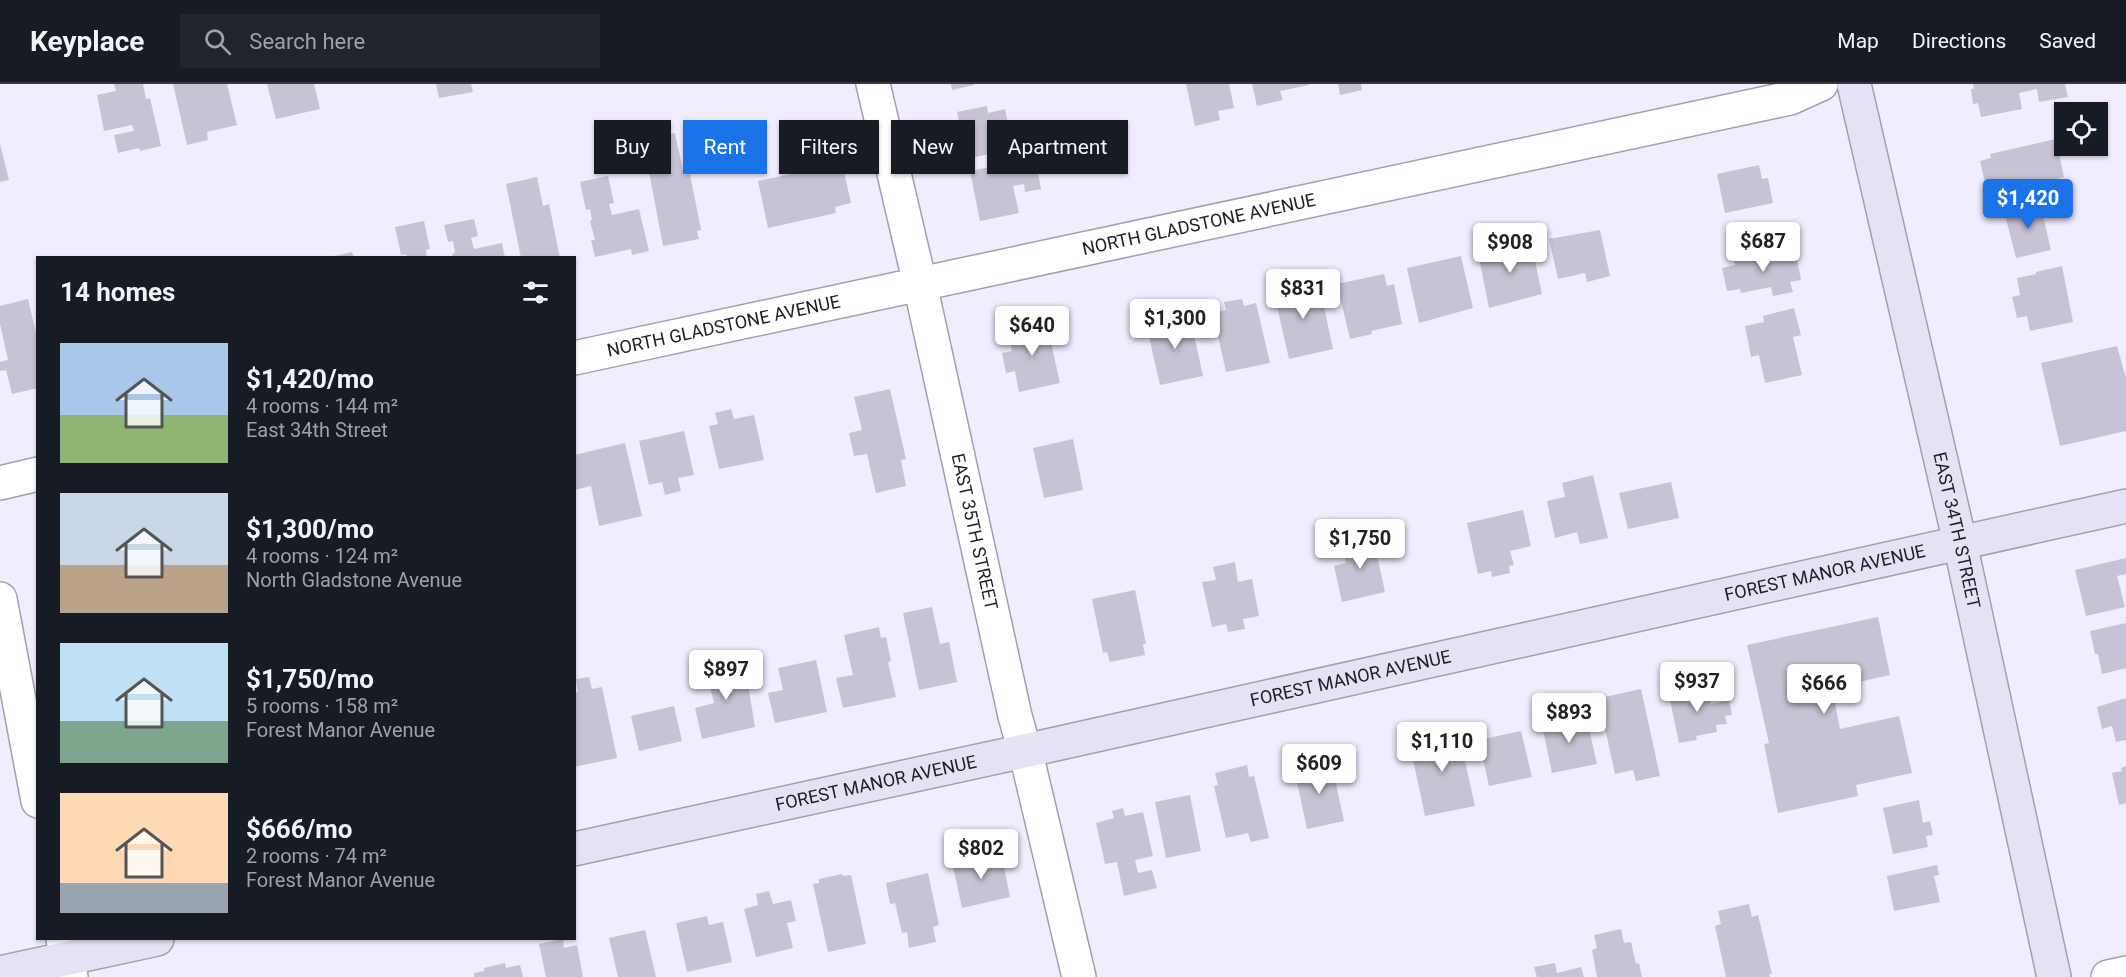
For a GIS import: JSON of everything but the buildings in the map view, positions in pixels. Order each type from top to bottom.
[{"type":"street","name":"EAST 35TH STREET","points":[[873,84],[920,284],[1015,716],[1029,765],[1079,977]]},
{"type":"street","name":"NORTH GLADSTONE AVENUE","points":[[576,358],[1790,98],[1821,84]]},
{"type":"street","name":"EAST 34TH STREET","points":[[1854,84],[1960,543],[2054,977]]},
{"type":"street","points":[[0,483],[36,474]]},
{"type":"street","name":"FOREST MANOR AVENUE","points":[[576,849],[2126,506]]},
{"type":"street","points":[[0,598],[36,790]]},
{"type":"street","points":[[0,973],[152,940]]},
{"type":"street","points":[[2108,977],[2126,973]]}]
